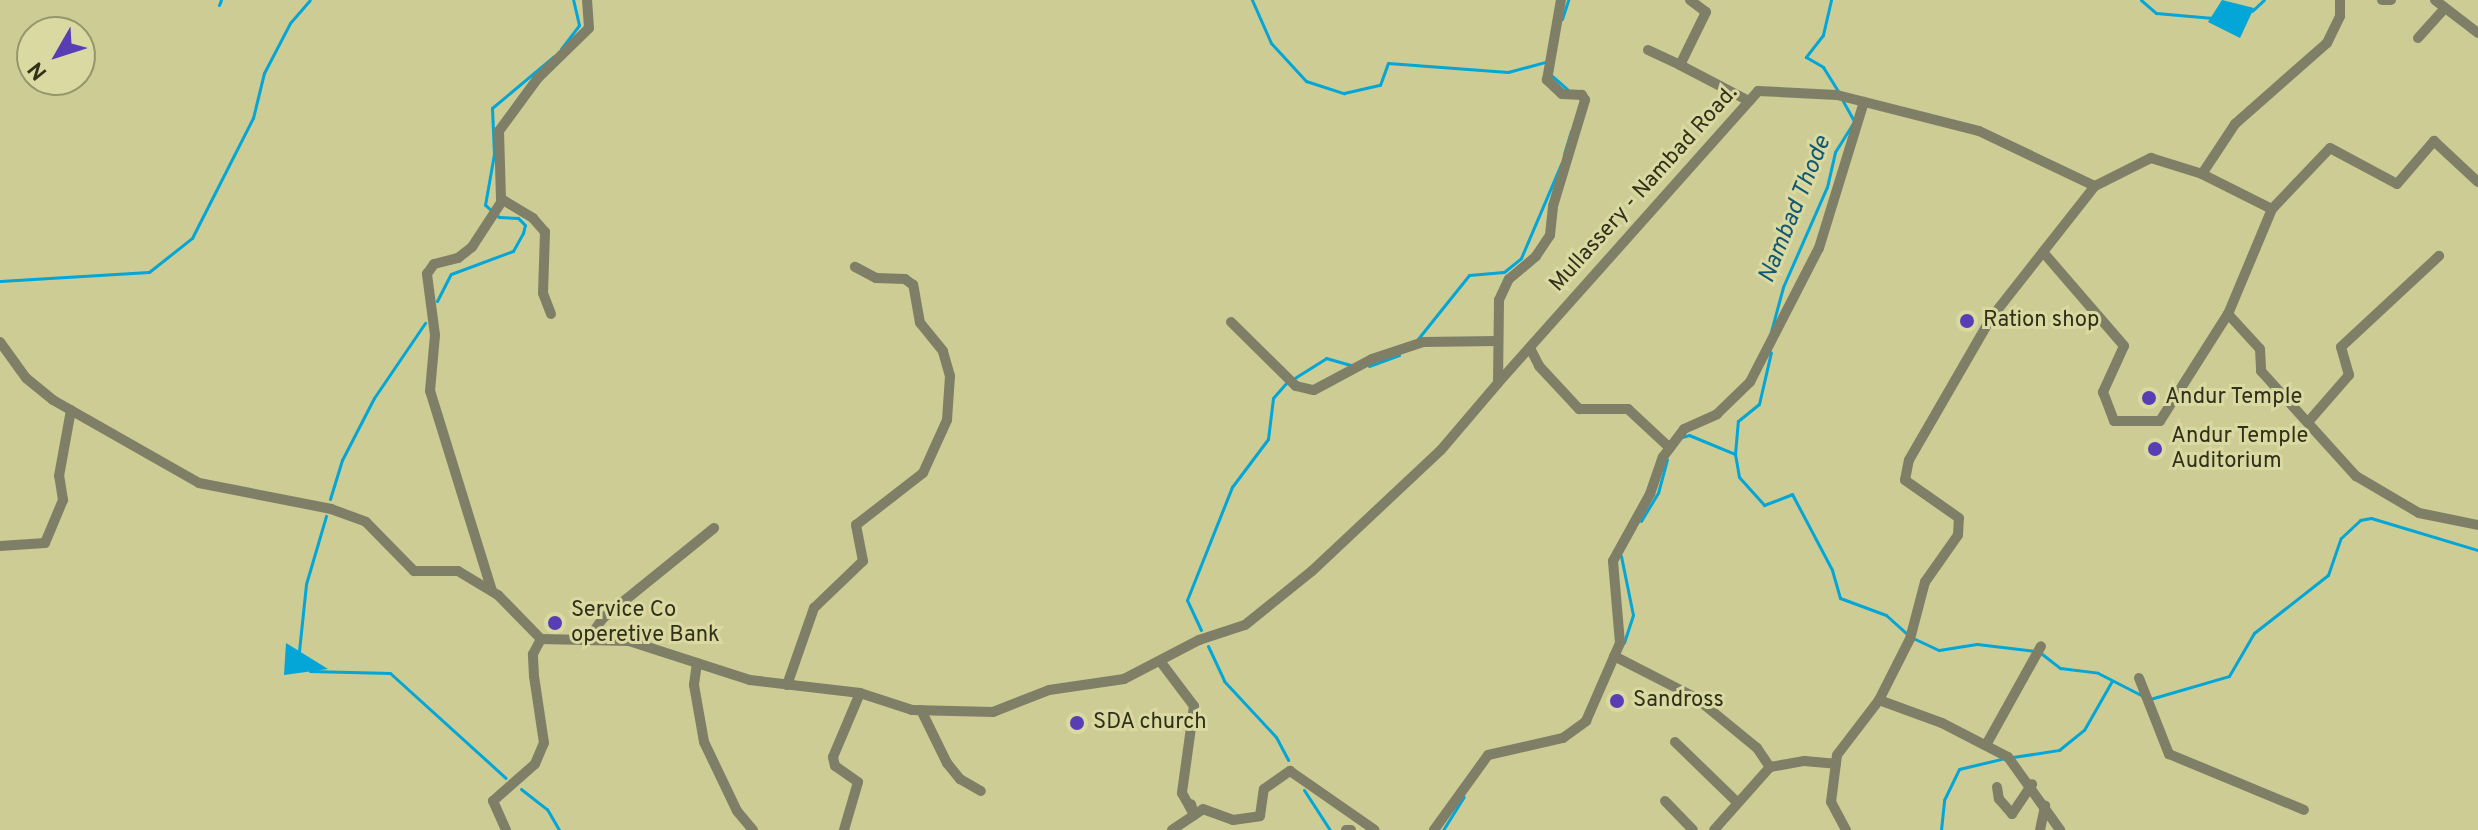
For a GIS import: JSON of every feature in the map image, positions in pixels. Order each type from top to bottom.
[{"type":"street","points":[[492,591],[430,391],[435,335],[427,274],[434,264],[458,258],[472,247],[502,197],[500,126],[538,78],[589,28],[587,0]]},
{"type":"street","points":[[1498,383],[1496,341],[1503,290],[1550,235],[1553,206],[1585,100],[1557,91],[1547,77],[1561,0]]},
{"type":"street","points":[[1680,65],[1706,12],[1690,0]]},
{"type":"street","points":[[2202,174],[2235,124],[2327,43],[2340,16],[2340,0]]},
{"type":"street","points":[[2382,0],[2391,0]]},
{"type":"street","points":[[2435,0],[2478,33]]},
{"type":"street","points":[[2418,38],[2444,9]]},
{"type":"street","points":[[1648,50],[1749,101]]},
{"type":"street","name":"Mullassery - Nambad Road.","points":[[541,639],[589,638],[645,645],[697,663],[787,685],[860,693],[921,710],[993,712],[1049,690],[1124,679],[1245,625],[1312,571],[1441,450],[1598,265],[1758,91],[1864,102],[1979,131],[2095,186]]},
{"type":"street","points":[[1434,830],[1488,755],[1563,738],[1586,721],[1620,643],[1613,561],[1670,448],[1684,429],[1717,414],[1750,382],[1819,248],[1864,102]]},
{"type":"street","points":[[2043,252],[2124,346],[2103,392],[2114,421],[2160,421],[2228,314],[2272,209],[2330,148],[2397,184],[2434,141],[2478,182]]},
{"type":"street","points":[[1846,830],[1831,802],[1836,764],[1856,726],[1879,700],[1911,637],[1925,582],[1958,535],[1959,518],[1905,480],[1909,460],[1991,318],[2095,186],[2151,158],[2202,174],[2272,209]]},
{"type":"street","points":[[502,197],[536,220],[545,232],[543,293],[551,314]]},
{"type":"street","points":[[2309,421],[2349,375],[2341,347],[2439,256]]},
{"type":"street","points":[[787,685],[814,608],[863,561],[856,525],[923,473],[947,420],[950,376],[943,351],[921,326],[913,285],[905,279],[876,278],[855,267]]},
{"type":"street","points":[[2228,314],[2260,349],[2261,371],[2356,476],[2419,513],[2478,525]]},
{"type":"street","points":[[1231,322],[1296,386],[1314,390],[1372,359],[1423,342],[1496,341]]},
{"type":"street","points":[[0,342],[26,378],[71,410],[199,483],[331,509],[366,522],[414,571],[458,571],[492,591],[541,639],[533,654],[544,743],[535,764],[493,801],[506,830]]},
{"type":"street","points":[[1530,348],[1545,374],[1579,409],[1628,409],[1670,448]]},
{"type":"street","points":[[0,546],[45,543],[63,500],[59,476],[71,410]]},
{"type":"street","points":[[589,638],[603,618],[714,528]]},
{"type":"street","points":[[1986,745],[2041,646]]},
{"type":"street","points":[[1614,656],[1696,698],[1757,748],[1770,767]]},
{"type":"street","points":[[1160,661],[1194,706],[1182,793],[1193,810]]},
{"type":"street","points":[[697,663],[694,685],[704,742],[737,811],[753,830]]},
{"type":"street","points":[[2139,678],[2169,754],[2304,810]]},
{"type":"street","points":[[844,830],[858,782],[835,766],[833,757],[860,693]]},
{"type":"street","points":[[1879,700],[1942,723],[2008,757],[2032,784],[2060,830]]},
{"type":"street","points":[[921,710],[947,763],[960,779],[981,791]]},
{"type":"street","points":[[1675,742],[1737,802]]},
{"type":"street","points":[[1714,830],[1770,767],[1804,761],[1836,764]]},
{"type":"street","points":[[1172,830],[1193,810],[1203,809],[1233,820],[1260,816],[1264,789],[1290,771],[1375,830]]},
{"type":"street","points":[[1997,787],[1999,799],[2012,814],[2032,784]]},
{"type":"street","points":[[1665,801],[1693,830]]},
{"type":"street","points":[[2040,830],[2045,806]]},
{"type":"water","points":[[2222,0],[2254,8],[2240,38],[2208,22]]},
{"type":"water","points":[[286,643],[299,651],[328,669],[284,675]]},
{"type":"waterway","points":[[219,5],[221,0]]},
{"type":"waterway","points":[[0,281],[149,272],[192,238],[253,118],[264,73],[290,23],[310,0]]},
{"type":"waterway","points":[[561,49],[579,25],[573,0]]},
{"type":"waterway","points":[[1252,0],[1271,43],[1306,81],[1344,93],[1380,85],[1388,63],[1508,72],[1545,62]]},
{"type":"waterway","points":[[1562,19],[1568,0]]},
{"type":"waterway","name":"Nambad Thode","points":[[1831,0],[1823,35],[1806,57],[1823,67],[1838,91]]},
{"type":"waterway","points":[[2141,0],[2156,13],[2213,18]]},
{"type":"waterway","points":[[2252,11],[2264,0]]},
{"type":"waterway","points":[[437,301],[451,274],[513,251],[523,233],[525,225],[518,218],[499,217],[485,205],[494,154],[492,108],[553,57]]},
{"type":"waterway","points":[[1552,76],[1567,89]]},
{"type":"waterway","name":"Nambad Thode","points":[[1769,339],[1783,287],[1827,187],[1835,152],[1854,121],[1843,101]]},
{"type":"waterway","points":[[1564,154],[1571,131]]},
{"type":"waterway","points":[[1417,340],[1469,275],[1504,272],[1521,258],[1561,164]]},
{"type":"waterway","points":[[330,499],[342,460],[374,398],[425,323]]},
{"type":"waterway","name":"Nambad Thode","points":[[1682,437],[1689,435],[1735,454],[1738,421],[1759,404],[1771,352]]},
{"type":"waterway","points":[[1369,366],[1399,355]]},
{"type":"waterway","points":[[1293,379],[1326,358],[1354,366]]},
{"type":"waterway","points":[[1201,630],[1187,600],[1232,487],[1268,439],[1273,398],[1286,383]]},
{"type":"waterway","points":[[1735,454],[1739,477],[1764,505],[1792,494],[1832,570],[1840,598],[1886,615],[1908,635]]},
{"type":"waterway","name":"Nambad Thode","points":[[1641,521],[1658,493],[1667,459]]},
{"type":"waterway","points":[[299,651],[306,584],[326,516]]},
{"type":"waterway","points":[[2150,699],[2229,676],[2254,633],[2328,575],[2341,538],[2360,520],[2371,518],[2478,550]]},
{"type":"waterway","name":"Nambad Thode","points":[[1621,556],[1633,615],[1624,643]]},
{"type":"waterway","points":[[1915,639],[1939,650],[1977,644],[2035,651]]},
{"type":"waterway","points":[[1208,646],[1224,681],[1276,737],[1288,760]]},
{"type":"waterway","points":[[2042,654],[2060,668],[2098,673],[2143,696]]},
{"type":"waterway","points":[[310,671],[390,673],[506,778]]},
{"type":"waterway","points":[[2013,757],[2059,750],[2084,730],[2112,681]]},
{"type":"waterway","points":[[1941,830],[1944,800],[1959,769],[2005,758]]},
{"type":"waterway","points":[[521,789],[547,809],[559,830]]},
{"type":"waterway","points":[[1304,790],[1330,830]]},
{"type":"waterway","name":"Nambad Thode","points":[[1443,830],[1464,797]]},
{"type":"place","name":"Ration shop","points":[[1967,321]]},
{"type":"place","name":"Andur Temple","points":[[2149,398]]},
{"type":"place","name":"Andur Temple Auditorium","points":[[2155,449]]},
{"type":"place","name":"Service Co operetive Bank","points":[[555,623]]},
{"type":"place","name":"Sandross","points":[[1617,701]]},
{"type":"place","name":"SDA church","points":[[1077,723]]}]
